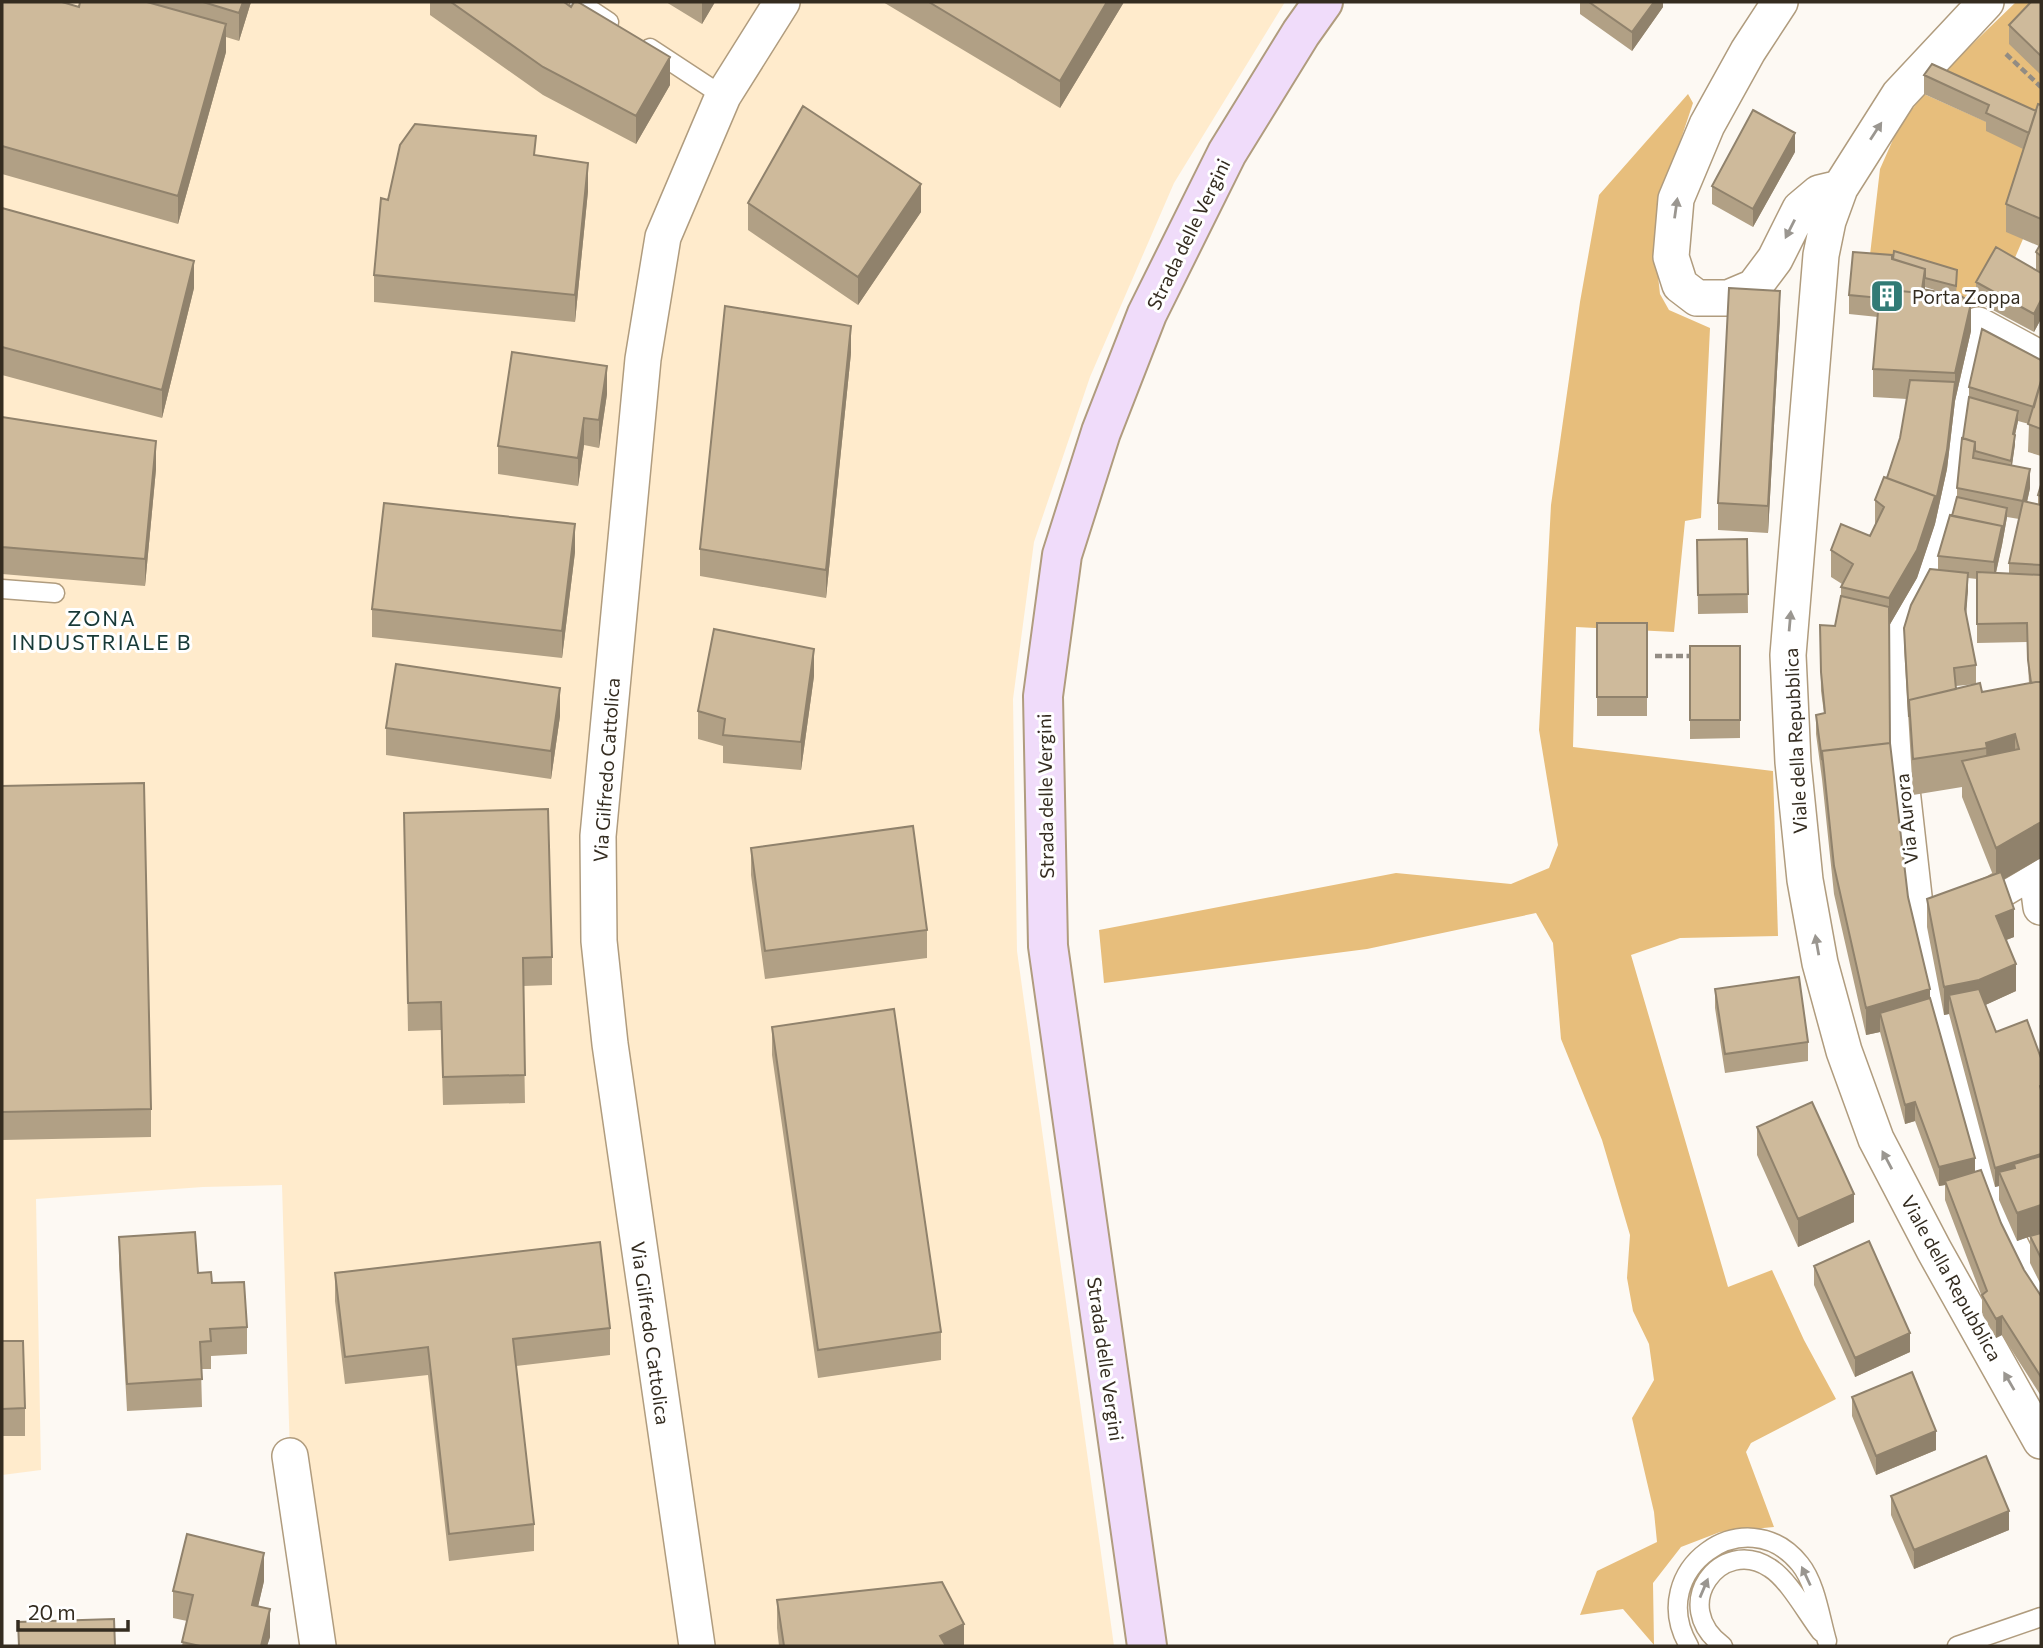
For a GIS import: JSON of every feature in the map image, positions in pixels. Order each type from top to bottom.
[{"type":"main road","name":"Strada delle Vergini","points":[[1147,1646],[1048,946],[1044,696],[1062,555],[1101,432],[1147,314],[1227,153],[1323,2]]},
{"type":"street","name":"Via Gilfredo Cattolica","points":[[697,1646],[610,1044],[599,941],[598,836],[643,359],[663,237],[723,96],[782,2]]},
{"type":"street","points":[[1780,2],[1748,51],[1707,125],[1676,199],[1671,257],[1680,285],[1698,298],[1728,298],[1754,287],[1775,259],[1800,209],[1819,193],[1840,188]]},
{"type":"street","name":"Viale della Repubblica","points":[[1986,2],[1899,95],[1840,188],[1828,221],[1821,255],[1788,655],[1793,762],[1805,880],[1820,963],[1844,1051],[1876,1139],[1934,1250],[2041,1441]]},
{"type":"street","name":"Via Aurora","points":[[2038,349],[1978,325],[1960,406],[1953,472],[1943,526],[1926,580],[1899,627],[1895,652],[1900,772],[1917,923],[1938,1017],[1989,1195],[2001,1226],[2041,1305]]},
{"type":"street","points":[[1917,923],[1994,894],[2039,868],[2041,907]]},
{"type":"street","points":[[290,1456],[318,1646]]},
{"type":"lane","points":[[579,2],[723,96]]},
{"type":"lane","points":[[2,589],[55,593]]},
{"type":"lane","points":[[1689,1646],[1680,1627],[1677,1609],[1679,1594],[1689,1568],[1712,1547],[1729,1540],[1748,1538],[1780,1547],[1800,1564],[1807,1575],[1830,1643]]},
{"type":"lane","points":[[1723,1646],[1706,1630],[1701,1619],[1700,1592],[1715,1571],[1724,1564],[1736,1561],[1761,1562],[1772,1569],[1830,1643]]},
{"type":"lane","points":[[1957,1646],[2041,1617]]},
{"type":"path","points":[[2006,54],[2041,87]]},
{"type":"path","points":[[1655,656],[1708,655]]},
{"type":"shaded area","points":[[2,2],[1285,2],[1174,183],[1090,377],[1034,542],[1013,699],[1017,951],[1114,1646],[318,1646],[290,1456],[282,1185],[203,1187],[36,1199],[41,1470],[2,1475]]},
{"type":"shaded area","points":[[2016,2],[2041,2],[2041,133],[1932,83]]},
{"type":"shaded area","points":[[1688,94],[1693,103],[1660,202],[1655,248],[1660,294],[1669,310],[1710,328],[1701,518],[1685,521],[1674,632],[1576,627],[1573,747],[1773,771],[1778,936],[1680,938],[1631,955],[1728,1287],[1772,1270],[1804,1340],[1836,1399],[1751,1443],[1746,1452],[1774,1527],[1720,1532],[1681,1547],[1653,1583],[1654,1645],[1623,1609],[1580,1615],[1597,1571],[1657,1542],[1654,1512],[1632,1418],[1654,1380],[1649,1344],[1633,1311],[1627,1278],[1630,1235],[1602,1140],[1561,1039],[1553,943],[1536,913],[1367,949],[1104,983],[1099,930],[1396,873],[1511,884],[1549,868],[1558,845],[1539,730],[1551,505],[1580,302],[1599,195]]},
{"type":"shaded area","points":[[1924,94],[1989,123],[2031,153],[2023,239],[2008,274],[1996,266],[1976,301],[1956,296],[1956,279],[1868,272],[1880,169],[1899,126]]},
{"type":"building","points":[[2,2],[62,2],[79,7],[80,2],[147,2],[226,24],[178,196],[2,146]]},
{"type":"building","points":[[203,2],[243,2],[239,13]]},
{"type":"building","points":[[451,2],[564,2],[571,7],[574,2],[578,2],[670,57],[636,116],[543,67]]},
{"type":"building","points":[[929,2],[1107,2],[1060,81]]},
{"type":"building","points":[[1589,2],[1654,2],[1632,32]]},
{"type":"building","points":[[2031,2],[2041,2],[2041,56],[2009,25]]},
{"type":"building","points":[[1932,64],[2036,111],[2029,133],[1986,113],[1989,105],[1924,75]]},
{"type":"building","points":[[2038,104],[2041,105],[2041,219],[2006,204]]},
{"type":"building","points":[[803,106],[921,184],[858,277],[748,203]]},
{"type":"building","points":[[1753,110],[1795,133],[1753,209],[1712,186]]},
{"type":"building","points":[[415,124],[536,136],[534,155],[588,163],[575,295],[374,275],[381,198],[388,200],[400,145]]},
{"type":"building","points":[[2,208],[194,261],[162,390],[2,347]]},
{"type":"building","points":[[2041,243],[2041,256],[2036,252]]},
{"type":"building","points":[[1996,247],[2041,273],[2041,300],[2034,314],[1976,282]]},
{"type":"building","points":[[1894,251],[1957,270],[1956,286],[1925,278],[1925,269],[1893,259]]},
{"type":"building","points":[[1853,252],[1892,255],[1892,259],[1925,269],[1920,293],[1880,289],[1880,298],[1849,295]]},
{"type":"building","points":[[1729,288],[1780,291],[1768,506],[1718,503]]},
{"type":"building","points":[[1880,289],[1920,293],[1921,289],[1961,296],[1971,303],[1955,373],[1873,369]]},
{"type":"building","points":[[725,306],[851,326],[826,570],[700,549]]},
{"type":"building","points":[[1982,329],[2041,360],[2041,381],[2034,407],[1969,387]]},
{"type":"building","points":[[512,352],[607,366],[599,420],[584,418],[578,458],[498,446]]},
{"type":"building","points":[[1910,380],[1955,382],[1947,450],[1935,505],[1935,496],[1887,478],[1900,438]]},
{"type":"building","points":[[2041,381],[2041,429],[2028,424]]},
{"type":"building","points":[[1969,397],[2018,411],[2011,461],[1975,451],[1975,442],[1963,438]]},
{"type":"building","points":[[2,417],[156,441],[145,559],[2,547]]},
{"type":"building","points":[[1962,438],[1975,442],[1973,458],[2030,469],[2023,501],[1957,488]]},
{"type":"building","points":[[1884,477],[1935,496],[1917,550],[1889,598],[1841,587],[1853,564],[1831,550],[1841,524],[1870,536],[1884,507],[1875,500]]},
{"type":"building","points":[[1957,497],[2007,508],[2002,536],[2002,526],[1952,516]]},
{"type":"building","points":[[2023,501],[2041,505],[2041,565],[2009,563]]},
{"type":"building","points":[[384,503],[575,524],[562,631],[372,609]]},
{"type":"building","points":[[1950,515],[2002,526],[1994,562],[1938,556]]},
{"type":"building","points":[[1747,539],[1748,594],[1698,595],[1697,540]]},
{"type":"building","points":[[1930,569],[1968,573],[1965,609],[1976,665],[1954,668],[1956,689],[1909,700],[1909,717],[1904,628],[1911,605]]},
{"type":"building","points":[[1977,572],[2041,575],[2041,681],[2031,683],[2027,623],[1977,624]]},
{"type":"building","points":[[1841,596],[1889,607],[1890,743],[1822,751],[1822,760],[1816,715],[1825,713],[1820,625],[1835,626]]},
{"type":"building","points":[[1597,623],[1647,623],[1647,697],[1597,697]]},
{"type":"building","points":[[714,629],[814,649],[801,742],[723,735],[725,719],[698,711]]},
{"type":"building","points":[[1690,646],[1740,646],[1740,720],[1690,720]]},
{"type":"building","points":[[396,664],[560,688],[551,751],[386,728]]},
{"type":"building","points":[[2041,681],[2041,822],[1996,848],[1962,761],[2019,749],[2015,734],[1986,743],[1987,748],[1913,759],[1909,700],[1980,683],[1982,692]]},
{"type":"building","points":[[1890,743],[1908,897],[1930,989],[1866,1008],[1834,866],[1822,751]]},
{"type":"building","points":[[144,783],[151,1109],[2,1112],[2,786]]},
{"type":"building","points":[[548,809],[552,957],[523,958],[525,1075],[443,1077],[441,1002],[408,1003],[404,813]]},
{"type":"building","points":[[913,826],[927,930],[765,951],[751,848]]},
{"type":"building","points":[[2001,872],[2014,909],[1996,916],[2016,964],[1979,980],[1944,987],[1927,899]]},
{"type":"building","points":[[1799,977],[1808,1042],[1725,1054],[1715,989]]},
{"type":"building","points":[[1979,989],[1996,1032],[2027,1020],[2041,1058],[2041,1154],[1995,1168],[1949,995]]},
{"type":"building","points":[[1930,998],[1975,1158],[1939,1167],[1915,1102],[1905,1105],[1880,1013]]},
{"type":"building","points":[[894,1009],[941,1332],[818,1350],[772,1027]]},
{"type":"building","points":[[1812,1102],[1854,1194],[1798,1219],[1757,1127]]},
{"type":"building","points":[[2041,1156],[2041,1205],[2017,1213],[1999,1172],[2015,1168],[2014,1164]]},
{"type":"building","points":[[1981,1170],[2001,1223],[2024,1270],[2041,1296],[2041,1377],[2002,1316],[1996,1319],[1982,1295],[1987,1291],[1945,1181]]},
{"type":"building","points":[[195,1232],[198,1273],[211,1272],[212,1283],[244,1282],[247,1327],[210,1329],[211,1341],[200,1342],[202,1379],[127,1384],[119,1237]]},
{"type":"building","points":[[2041,1233],[2041,1258],[2030,1236]]},
{"type":"building","points":[[1869,1241],[1910,1333],[1855,1358],[1814,1266]]},
{"type":"building","points":[[600,1242],[610,1328],[513,1339],[534,1524],[449,1534],[428,1347],[345,1357],[335,1273]]},
{"type":"building","points":[[2,1341],[23,1341],[25,1408],[2,1409]]},
{"type":"building","points":[[1912,1372],[1936,1431],[1876,1456],[1852,1397]]},
{"type":"building","points":[[1986,1456],[2009,1511],[1914,1550],[1891,1496]]},
{"type":"building","points":[[187,1534],[264,1553],[252,1605],[270,1609],[261,1646],[200,1646],[182,1642],[193,1595],[173,1591]]},
{"type":"building","points":[[942,1582],[964,1624],[940,1636],[946,1646],[784,1646],[777,1600]]},
{"type":"building","points":[[114,1619],[115,1646],[19,1646],[18,1622]]},
{"type":"place","name":"Porta Zoppa","points":[[1887,296]]},
{"type":"district","name":"ZONA INDUSTRIALE B","points":[[102,629]]}]
